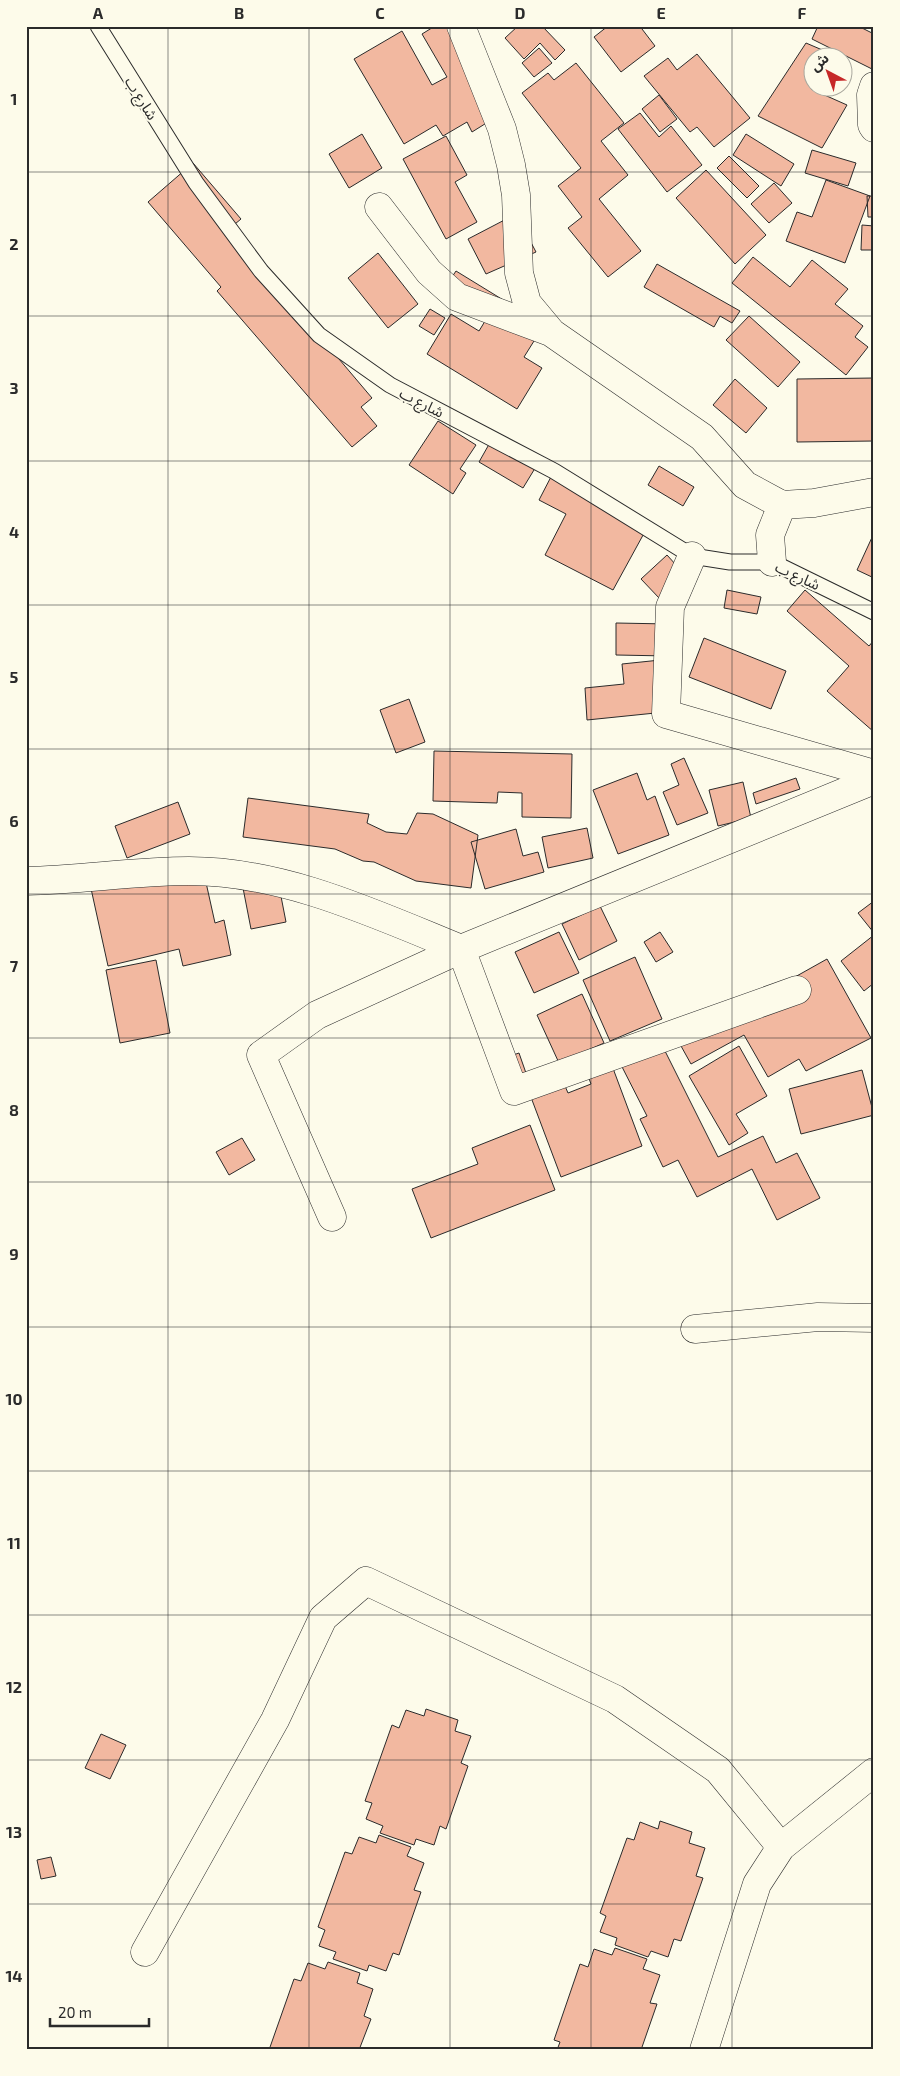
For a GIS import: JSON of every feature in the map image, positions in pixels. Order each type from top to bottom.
[{"type":"street","points":[[461,26],[502,128],[511,165],[516,195],[519,273],[527,302],[552,333]]},
{"type":"street","points":[[874,86],[871,94],[872,126],[874,128]]},
{"type":"street","points":[[379,208],[428,272],[457,297],[552,333],[702,437],[745,485],[782,505],[814,503],[874,492]]},
{"type":"street","points":[[772,562],[770,535],[782,505]]},
{"type":"street","points":[[692,556],[670,607],[666,714],[874,774]]},
{"type":"street","points":[[332,1217],[261,1055],[317,1015],[461,949],[874,780]]},
{"type":"street","points":[[26,881],[190,871],[270,878],[371,912],[461,949],[514,1091],[797,990]]},
{"type":"street","points":[[694,1329],[818,1317],[874,1318]]},
{"type":"street","points":[[145,1952],[275,1720],[323,1618],[366,1581],[615,1700],[718,1770],[780,1847]]},
{"type":"street","points":[[704,2050],[757,1884],[780,1847],[874,1772]]},
{"type":"lane","name":"شارع ب","points":[[98,26],[196,183],[262,271],[319,334],[390,385],[554,470],[692,556],[730,562],[772,562],[874,612]]},
{"type":"building","points":[[435,26],[463,26],[488,122],[472,132],[467,122],[443,136],[436,125],[404,144],[354,59],[402,31],[432,85],[447,77],[422,34]]},
{"type":"building","points":[[518,26],[542,26],[565,50],[555,60],[540,43],[524,59],[505,38]]},
{"type":"building","points":[[608,26],[646,26],[642,29],[655,46],[621,72],[594,37]]},
{"type":"building","points":[[818,26],[858,26],[874,34],[874,70],[852,59],[852,48],[830,48],[812,39]]},
{"type":"building","points":[[806,43],[818,48],[803,48]]},
{"type":"building","points":[[539,48],[552,63],[534,77],[522,63]]},
{"type":"building","points":[[802,49],[802,98],[831,98],[847,105],[822,148],[758,116]]},
{"type":"building","points":[[697,54],[750,118],[714,147],[697,127],[690,132],[644,76],[668,58],[677,70]]},
{"type":"building","points":[[576,63],[624,123],[601,141],[628,175],[599,199],[641,251],[608,277],[568,228],[582,217],[558,186],[581,168],[522,93],[548,73],[554,80]]},
{"type":"building","points":[[659,95],[677,119],[660,132],[642,109]]},
{"type":"building","points":[[640,113],[659,137],[671,126],[702,165],[667,192],[618,129]]},
{"type":"building","points":[[362,134],[382,168],[349,188],[329,154]]},
{"type":"building","points":[[746,134],[794,164],[781,186],[733,155]]},
{"type":"building","points":[[446,136],[467,175],[455,182],[477,222],[446,239],[403,159]]},
{"type":"building","points":[[812,150],[856,163],[848,186],[805,173]]},
{"type":"building","points":[[729,156],[759,186],[747,198],[717,168]]},
{"type":"building","points":[[193,163],[241,219],[229,229],[372,398],[361,407],[377,426],[352,447],[217,291],[221,287],[148,202]]},
{"type":"building","points":[[706,170],[766,235],[735,264],[676,198]]},
{"type":"building","points":[[826,180],[870,196],[845,263],[786,241],[797,212],[812,217]]},
{"type":"building","points":[[774,183],[792,203],[769,223],[751,204]]},
{"type":"building","points":[[867,196],[874,196],[874,217],[868,217]]},
{"type":"building","points":[[516,214],[536,252],[486,274],[468,239]]},
{"type":"building","points":[[862,225],[874,226],[874,250],[861,250]]},
{"type":"building","points":[[378,253],[418,304],[388,328],[348,278]]},
{"type":"building","points":[[753,257],[790,287],[812,260],[848,289],[835,304],[863,326],[855,337],[868,347],[846,375],[732,283]]},
{"type":"building","points":[[657,264],[740,311],[732,323],[720,316],[714,327],[644,287]]},
{"type":"building","points":[[456,271],[544,325],[524,357],[542,368],[517,409],[427,354],[451,314],[479,331],[490,313],[446,286]]},
{"type":"building","points":[[430,309],[445,318],[434,335],[419,326]]},
{"type":"building","points":[[749,316],[800,362],[778,387],[726,340]]},
{"type":"building","points":[[874,378],[874,441],[797,442],[797,379]]},
{"type":"building","points":[[735,379],[767,408],[746,433],[713,405]]},
{"type":"building","points":[[438,421],[476,445],[460,469],[466,473],[453,494],[409,465]]},
{"type":"building","points":[[492,439],[537,465],[523,488],[479,462]]},
{"type":"building","points":[[659,466],[694,487],[683,506],[648,485]]},
{"type":"building","points":[[554,471],[648,526],[613,590],[545,555],[566,514],[539,500]]},
{"type":"building","points":[[874,533],[874,578],[857,570]]},
{"type":"building","points":[[667,555],[686,576],[660,599],[641,579]]},
{"type":"building","points":[[727,590],[761,597],[757,614],[724,608]]},
{"type":"building","points":[[805,590],[869,646],[874,640],[874,732],[827,691],[849,666],[787,611]]},
{"type":"building","points":[[616,623],[669,624],[668,656],[616,655]]},
{"type":"building","points":[[704,638],[786,671],[771,709],[689,677]]},
{"type":"building","points":[[670,659],[675,711],[587,720],[585,688],[624,684],[622,664]]},
{"type":"building","points":[[409,699],[425,742],[396,753],[380,710]]},
{"type":"building","points":[[434,751],[572,754],[571,818],[522,817],[522,793],[498,792],[497,803],[433,801]]},
{"type":"building","points":[[684,758],[708,813],[677,825],[663,792],[679,785],[671,764]]},
{"type":"building","points":[[637,773],[647,800],[655,796],[669,835],[618,854],[593,790]]},
{"type":"building","points":[[796,778],[800,789],[756,804],[753,793]]},
{"type":"building","points":[[743,782],[751,818],[718,826],[709,790]]},
{"type":"building","points":[[248,798],[369,814],[367,823],[386,832],[407,834],[417,813],[433,814],[478,835],[471,888],[416,881],[374,862],[363,861],[335,849],[243,837]]},
{"type":"building","points":[[178,802],[190,834],[127,858],[115,826]]},
{"type":"building","points":[[587,828],[593,858],[548,868],[542,837]]},
{"type":"building","points":[[516,829],[523,856],[538,852],[544,872],[485,889],[471,842]]},
{"type":"building","points":[[203,869],[215,923],[224,920],[231,955],[183,966],[179,949],[108,966],[90,884]]},
{"type":"building","points":[[278,881],[286,922],[251,929],[243,888]]},
{"type":"building","points":[[874,901],[874,933],[858,913]]},
{"type":"building","points":[[600,906],[617,941],[579,960],[562,924]]},
{"type":"building","points":[[559,932],[579,973],[534,993],[515,952]]},
{"type":"building","points":[[660,932],[673,952],[656,962],[644,942]]},
{"type":"building","points":[[874,935],[874,983],[864,991],[841,961]]},
{"type":"building","points":[[635,957],[662,1019],[610,1041],[583,980]]},
{"type":"building","points":[[827,959],[871,1038],[806,1071],[799,1059],[768,1077],[744,1035],[691,1064],[681,1046],[704,1028]]},
{"type":"building","points":[[156,960],[170,1033],[120,1043],[106,970]]},
{"type":"building","points":[[582,994],[604,1043],[559,1063],[537,1015]]},
{"type":"building","points":[[658,1037],[718,1157],[763,1136],[776,1163],[797,1153],[820,1198],[777,1220],[752,1169],[697,1197],[678,1160],[663,1167],[640,1119],[647,1116],[617,1057]]},
{"type":"building","points":[[739,1046],[767,1096],[736,1114],[748,1133],[729,1145],[689,1076]]},
{"type":"building","points":[[519,1053],[527,1076],[507,1083],[499,1060]]},
{"type":"building","points":[[611,1063],[642,1146],[561,1177],[529,1092],[562,1079],[568,1093],[591,1084],[587,1073]]},
{"type":"building","points":[[862,1070],[874,1115],[801,1134],[789,1089]]},
{"type":"building","points":[[530,1125],[555,1190],[431,1238],[412,1189],[478,1164],[472,1148]]},
{"type":"building","points":[[242,1138],[255,1160],[229,1175],[216,1152]]},
{"type":"building","points":[[426,1709],[458,1720],[455,1731],[471,1736],[461,1763],[468,1766],[446,1829],[440,1826],[434,1845],[416,1839],[414,1845],[380,1833],[383,1826],[366,1819],[372,1803],[365,1801],[392,1725],[399,1728],[406,1710],[424,1716]]},
{"type":"building","points":[[101,1734],[126,1745],[110,1779],[85,1768]]},
{"type":"building","points":[[660,1821],[692,1832],[689,1843],[705,1848],[696,1876],[703,1878],[681,1941],[674,1939],[668,1957],[651,1951],[648,1957],[615,1945],[617,1938],[600,1932],[606,1916],[600,1913],[627,1838],[634,1840],[640,1822],[658,1829]]},
{"type":"building","points":[[379,1835],[411,1847],[407,1856],[424,1863],[414,1890],[421,1892],[399,1955],[393,1953],[386,1971],[369,1965],[367,1971],[333,1959],[336,1952],[319,1946],[325,1930],[318,1927],[345,1852],[352,1854],[359,1837],[376,1843]]},
{"type":"building","points":[[51,1857],[56,1876],[41,1879],[37,1860]]},
{"type":"building","points":[[615,1948],[647,1959],[643,1969],[660,1975],[650,2003],[657,2004],[641,2050],[557,2050],[560,2042],[554,2040],[580,1964],[588,1967],[594,1949],[612,1955]]},
{"type":"building","points":[[328,1962],[360,1973],[357,1983],[373,1989],[364,2016],[371,2019],[359,2050],[269,2050],[294,1979],[301,1981],[308,1963],[325,1969]]}]
